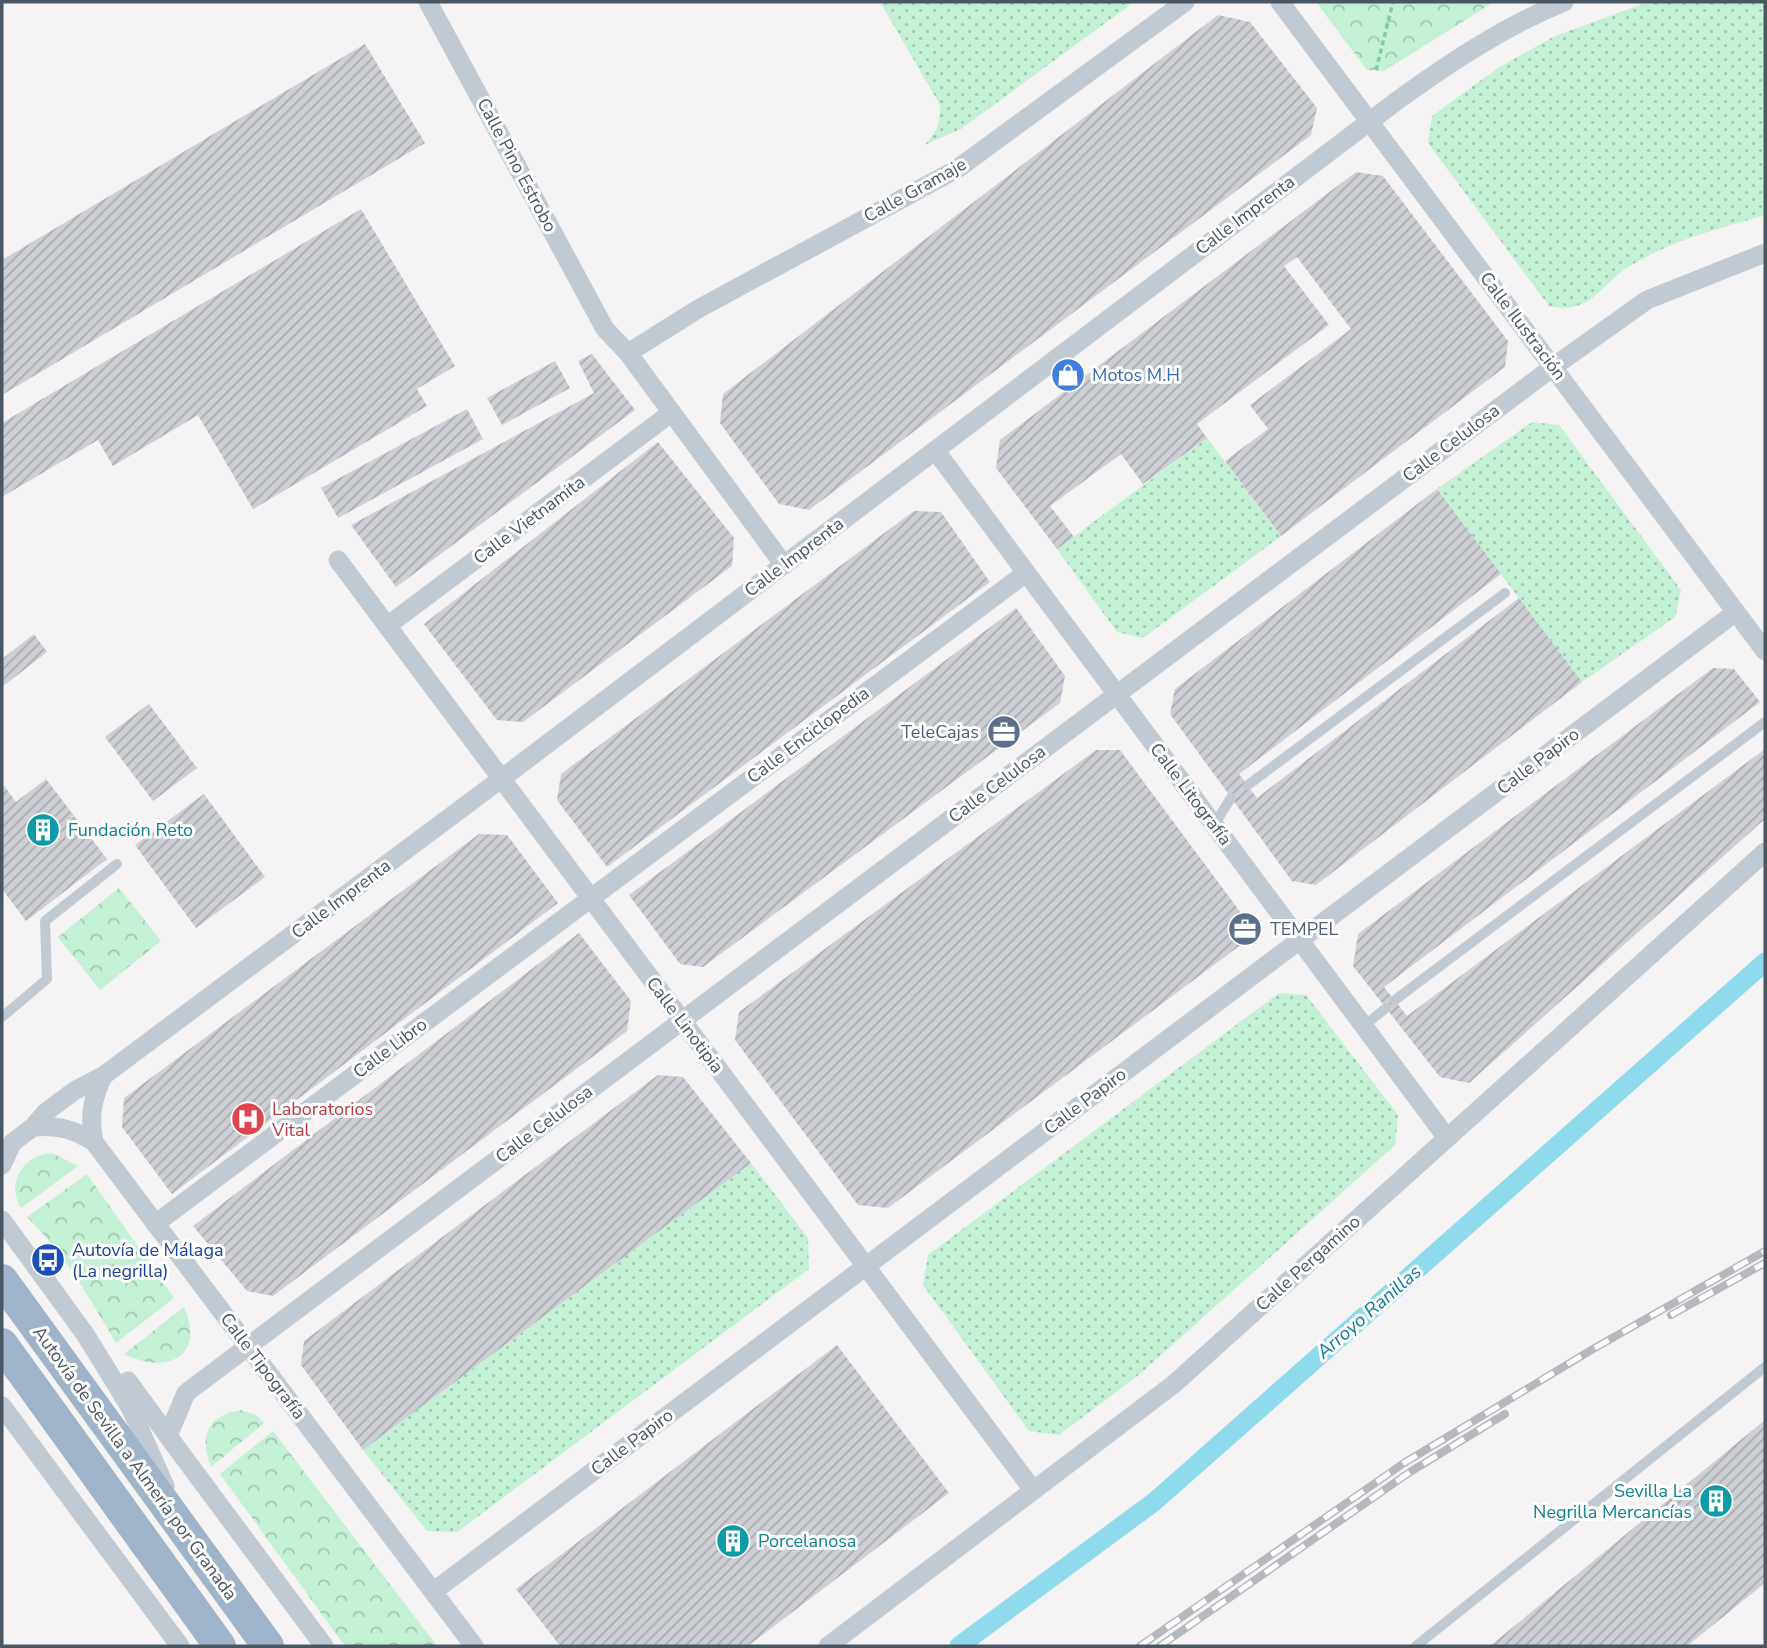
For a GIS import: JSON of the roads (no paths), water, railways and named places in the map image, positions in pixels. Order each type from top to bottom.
[{"type":"highway","name":"Autovía de Sevilla a Almería por Granada","points":[[2,1280],[268,1646]]},
{"type":"highway","points":[[2,1344],[220,1646]]},
{"type":"street","name":"Calle Pino Estrobo","points":[[428,2],[605,328],[628,353],[784,565]]},
{"type":"street","name":"Calle Gramaje","points":[[628,353],[698,309],[957,169],[1185,2]]},
{"type":"street","name":"Calle Ilustración","points":[[1280,2],[1765,651]]},
{"type":"street","name":"Calle Imprenta","points":[[2,1165],[7,1145],[33,1127],[55,1105],[103,1076],[501,779],[1369,121],[1460,55],[1530,16],[1564,2]]},
{"type":"street","name":"Calle Celulosa","points":[[168,1436],[186,1393],[1553,367],[1647,300],[1765,253]]},
{"type":"street","name":"Calle Vietnamita","points":[[387,626],[671,413]]},
{"type":"street","name":"Calle Litografía","points":[[935,450],[1447,1138]]},
{"type":"street","name":"Calle Linotipia","points":[[338,560],[1033,1490]]},
{"type":"street","name":"Calle Enciclopedia","points":[[590,898],[1026,573]]},
{"type":"street","name":"Calle Papiro","points":[[434,1591],[1736,612]]},
{"type":"street","name":"Calle Pergamino","points":[[828,1646],[1174,1384],[1765,852]]},
{"type":"street","name":"Calle Libro","points":[[155,1224],[590,898]]},
{"type":"street","points":[[94,1142],[90,1120],[92,1099],[103,1076]]},
{"type":"street","points":[[33,1127],[51,1125],[73,1129],[94,1142]]},
{"type":"street","name":"Calle Tipografía","points":[[94,1142],[474,1646]]},
{"type":"street","points":[[2,1220],[85,1334],[130,1407],[185,1532]]},
{"type":"street","points":[[85,1334],[122,1373],[324,1646]]},
{"type":"street","points":[[2,1406],[180,1646]]},
{"type":"lane","points":[[1248,785],[1505,593]]},
{"type":"lane","points":[[1395,1000],[1765,722]]},
{"type":"lane","points":[[1214,825],[1231,798]]},
{"type":"lane","points":[[2,1016],[47,979],[45,921],[117,864]]},
{"type":"lane","points":[[1364,1026],[1386,1008]]},
{"type":"lane","points":[[1416,1646],[1765,1367]]},
{"type":"waterway","name":"Arroyo Ranillas","points":[[959,1646],[1154,1502],[1765,962]]},
{"type":"railway","points":[[1140,1646],[1404,1463],[1593,1349],[1765,1251]]},
{"type":"railway","points":[[1671,1315],[1765,1263]]},
{"type":"railway","points":[[1160,1646],[1410,1472],[1505,1414]]},
{"type":"place","name":"Motos M.H","points":[[1068,375]]},
{"type":"place","name":"TeleCajas","points":[[1004,732]]},
{"type":"place","name":"Fundación Reto","points":[[43,830]]},
{"type":"place","name":"TEMPEL","points":[[1245,929]]},
{"type":"place","name":"Laboratorios Vital","points":[[248,1119]]},
{"type":"place","name":"Autovía de Málaga (La negrilla)","points":[[48,1260]]},
{"type":"place","name":"Sevilla La Negrilla Mercancías","points":[[1716,1501]]},
{"type":"place","name":"Porcelanosa","points":[[733,1541]]}]
